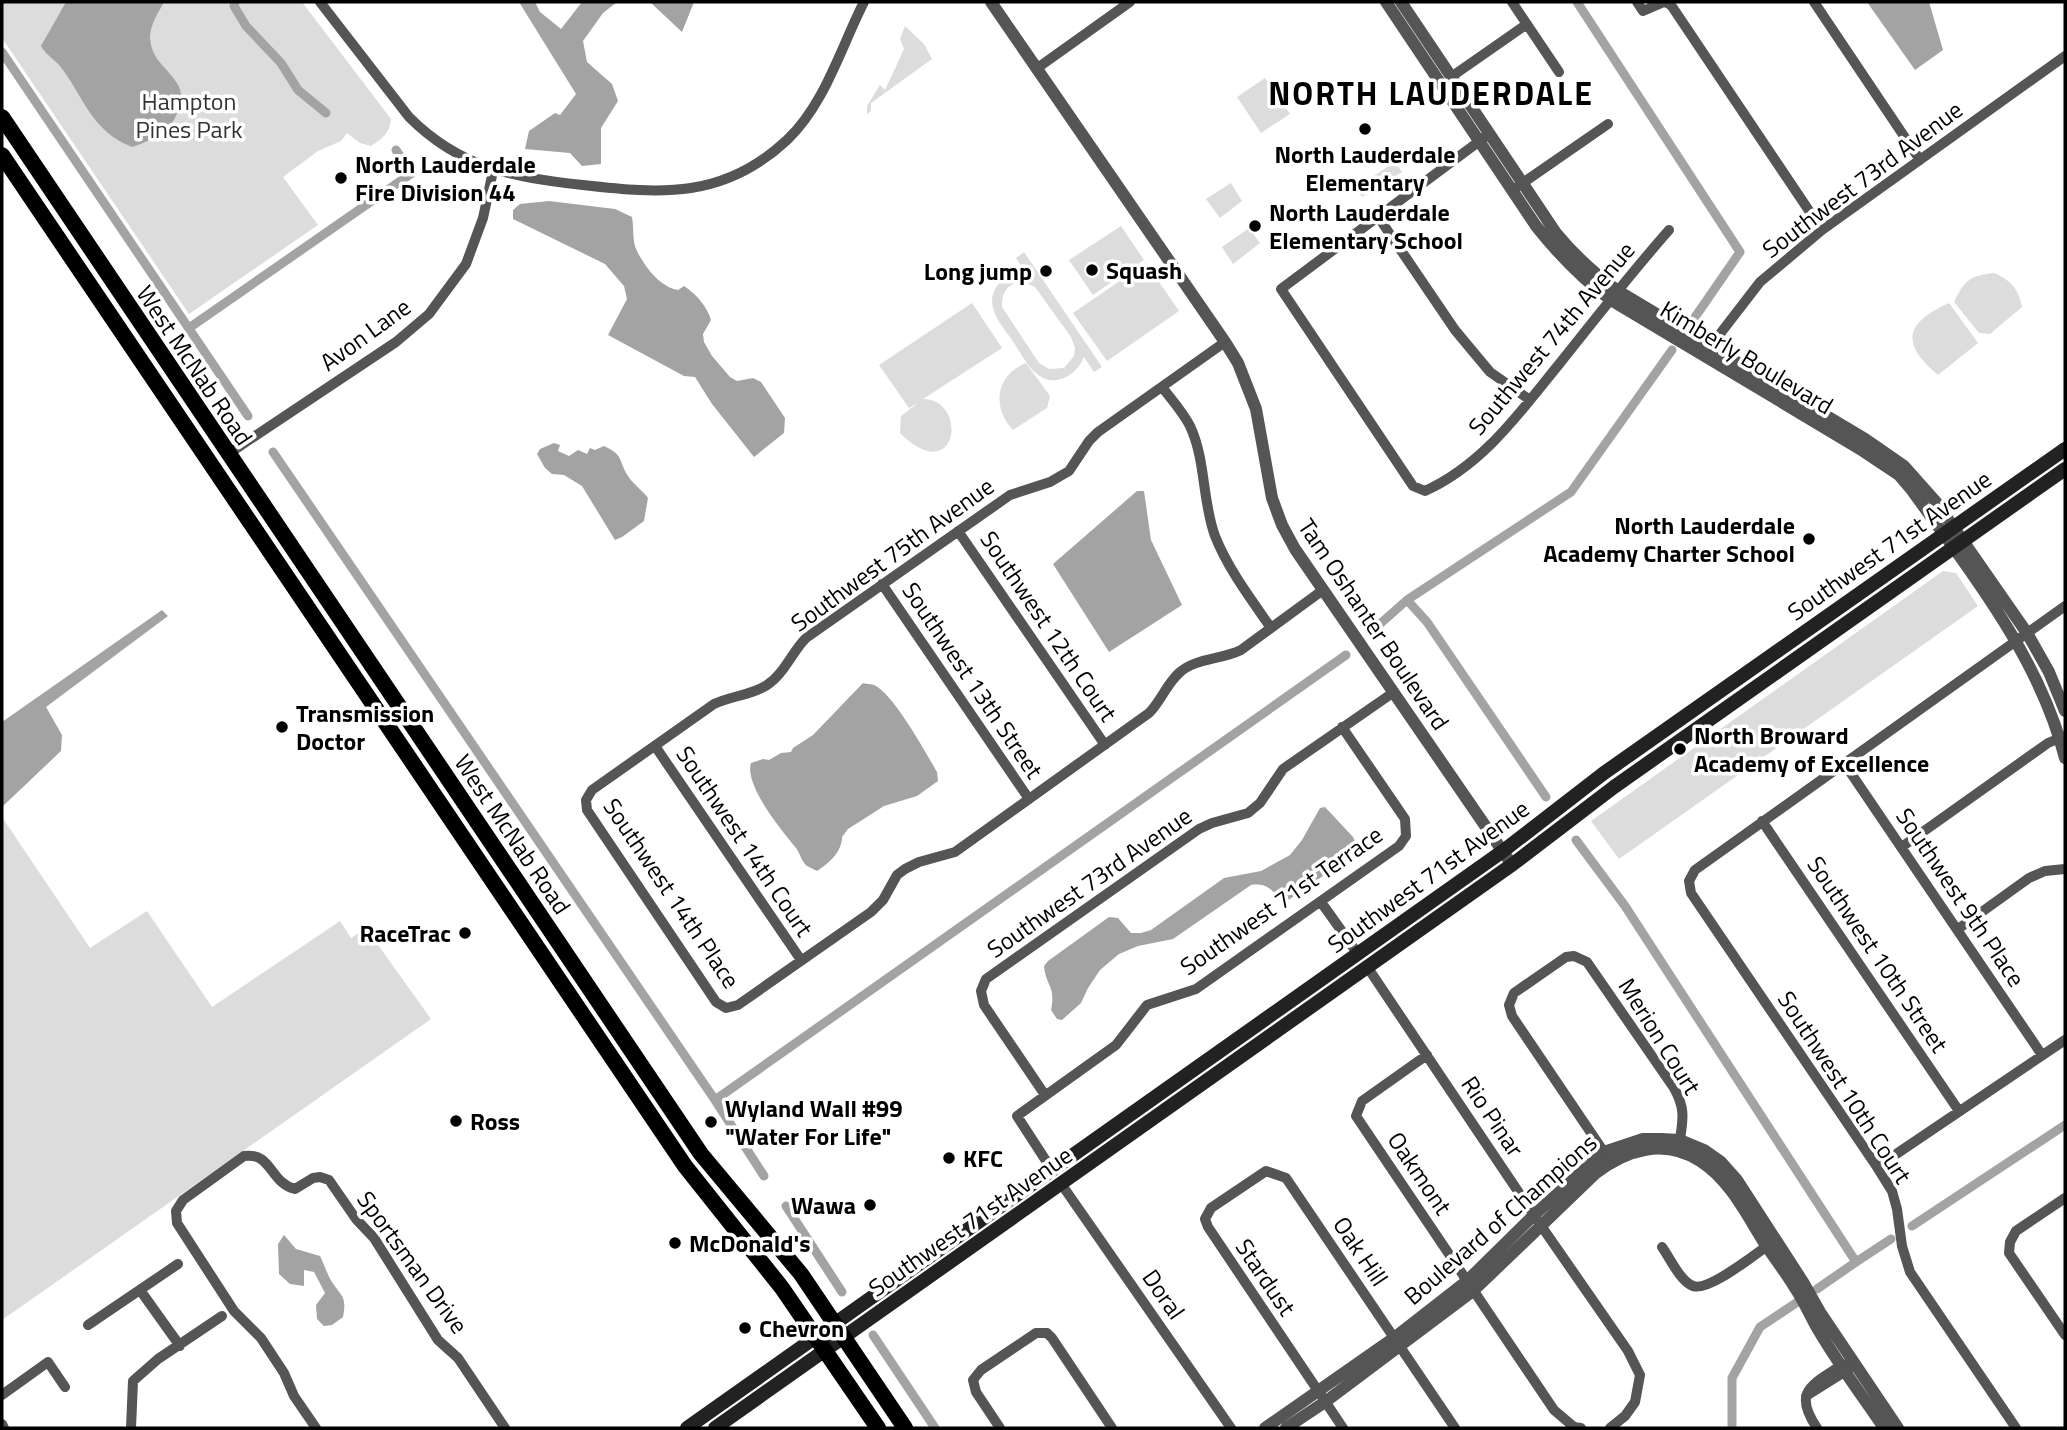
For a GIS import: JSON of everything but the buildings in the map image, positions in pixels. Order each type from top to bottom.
[{"type":"main road","name":"West McNab Road","points":[[2,117],[701,1154],[801,1274],[905,1428]]},
{"type":"main road","name":"West McNab Road","points":[[2,155],[685,1166],[782,1288],[878,1428]]},
{"type":"main road","points":[[71,255],[92,266],[124,314],[138,322]]},
{"type":"main road","name":"Southwest 71st Avenue","points":[[839,1331],[1052,1170],[1503,851],[1604,773],[2065,449]]},
{"type":"main road","name":"Southwest 71st Avenue","points":[[820,1344],[972,1248],[1062,1185],[1513,864],[1614,787],[2065,469]]},
{"type":"main road","points":[[1368,968],[1376,947],[1387,933]]},
{"type":"main road","points":[[1345,984],[1357,963],[1358,954]]},
{"type":"main road","points":[[1062,1185],[1069,1163],[1169,1093],[1178,1081]]},
{"type":"main road","points":[[972,1248],[983,1230],[1045,1186],[1052,1170]]},
{"type":"main road","points":[[687,1428],[820,1344]]},
{"type":"main road","points":[[715,1428],[820,1344]]},
{"type":"street","points":[[320,2],[397,103],[418,125],[456,153],[493,171],[536,180],[649,192],[692,189],[733,176],[780,146],[805,119],[822,90],[864,2]]},
{"type":"street","name":"Tam Oshanter Boulevard","points":[[991,2],[1238,363],[1256,409],[1272,498],[1282,525],[1323,590],[1513,864]]},
{"type":"street","points":[[1036,69],[1130,2]]},
{"type":"street","name":"Kimberly Boulevard","points":[[1386,2],[1402,6],[1451,76],[1484,138]]},
{"type":"street","points":[[1512,2],[1559,72]]},
{"type":"street","points":[[1637,2],[1643,11],[1665,2],[1671,5],[1822,230]]},
{"type":"street","points":[[1814,2],[1920,160]]},
{"type":"street","name":"Kimberly Boulevard","points":[[1402,6],[1517,187],[1571,251],[1614,295],[1707,351],[1854,432],[1905,466],[2021,637],[2049,672],[2065,711]]},
{"type":"street","points":[[1451,76],[1527,24]]},
{"type":"street","name":"Southwest 73rd Avenue","points":[[1707,351],[1760,282],[1822,230],[2065,56]]},
{"type":"street","points":[[1517,187],[1608,124]]},
{"type":"street","points":[[1484,138],[1379,218],[1455,330],[1490,372],[1530,400]]},
{"type":"street","name":"Avon Lane","points":[[228,454],[396,342],[429,314],[466,264],[481,226],[493,171]]},
{"type":"street","name":"Southwest 74th Avenue","points":[[1379,218],[1281,289],[1408,479],[1413,486],[1425,491],[1447,481],[1489,447],[1519,415],[1614,295],[1670,230]]},
{"type":"street","name":"Southwest 75th Avenue","points":[[586,800],[592,790],[714,704],[759,690],[769,684],[780,674],[806,638],[1010,495],[1050,482],[1069,471],[1089,440],[1098,432],[1225,342]]},
{"type":"street","points":[[1162,387],[1189,425],[1195,441],[1215,536],[1239,581],[1271,628]]},
{"type":"street","name":"Southwest 12th Court","points":[[958,531],[1105,745]]},
{"type":"street","name":"Southwest 13th Street","points":[[882,584],[1029,799]]},
{"type":"street","points":[[801,960],[871,912],[883,900],[897,875],[905,869],[919,862],[955,852],[1105,745],[1158,704],[1180,671],[1194,664],[1227,657],[1323,590]]},
{"type":"street","points":[[1762,821],[2065,606]]},
{"type":"street","name":"Kimberly Boulevard","points":[[2021,637],[2063,738],[2065,758]]},
{"type":"street","name":"Southwest 73rd Avenue","points":[[1045,1096],[984,1005],[981,991],[986,979],[1199,829],[1212,822],[1248,813],[1260,803],[1283,769],[1394,692]]},
{"type":"street","name":"Southwest 71st Terrace","points":[[1045,1096],[1116,1045],[1147,1005],[1196,989],[1399,846],[1406,836],[1405,819],[1342,727]]},
{"type":"street","points":[[1903,846],[2048,743],[2063,738]]},
{"type":"street","name":"Southwest 14th Court","points":[[655,746],[801,960]]},
{"type":"street","name":"Southwest 9th Place","points":[[1844,763],[1903,846],[2042,1055]]},
{"type":"street","name":"Southwest 14th Place","points":[[586,800],[587,810],[716,1002],[726,1007],[738,1005],[801,960]]},
{"type":"street","name":"Southwest 10th Court","points":[[1762,821],[1695,870],[1689,881],[1691,893],[1877,1167],[1894,1200],[1902,1246],[1910,1272],[2016,1428]]},
{"type":"street","name":"Southwest 10th Street","points":[[1762,821],[1959,1111]]},
{"type":"street","points":[[1958,929],[2029,878],[2045,871],[2065,869]]},
{"type":"street","points":[[1321,902],[1358,954]]},
{"type":"street","name":"Merion Court","points":[[1607,1157],[1512,1016],[1509,1005],[1514,993],[1566,957],[1574,956],[1587,962],[1682,1103],[1684,1115],[1679,1145]]},
{"type":"street","name":"Rio Pinar","points":[[1368,968],[1628,1351],[1640,1375],[1635,1402],[1625,1416],[1610,1428]]},
{"type":"street","points":[[1877,1167],[2065,1040]]},
{"type":"street","name":"Oakmont","points":[[1427,1055],[1362,1101],[1356,1116],[1554,1410],[1574,1427],[1581,1428]]},
{"type":"street","points":[[1045,1096],[1017,1116],[1052,1170]]},
{"type":"street","name":"Boulevard of Champions","points":[[1470,1286],[1534,1215],[1607,1157],[1643,1139],[1704,1150],[1721,1162],[1737,1180],[1808,1300],[1816,1327],[1898,1428]]},
{"type":"street","name":"Sportsman Drive","points":[[316,1428],[261,1338],[234,1311],[177,1223],[176,1211],[183,1200],[244,1156],[263,1158],[277,1179],[295,1189],[313,1178],[329,1180],[356,1219],[374,1238],[438,1340],[458,1358],[505,1428]]},
{"type":"street","name":"Boulevard of Champions","points":[[1286,1428],[1322,1397],[1470,1286],[1542,1227],[1596,1174],[1607,1157]]},
{"type":"street","name":"Stardust","points":[[1274,1172],[1266,1171],[1211,1208],[1205,1219],[1343,1428]]},
{"type":"street","name":"Oak Hill","points":[[1274,1172],[1286,1178],[1455,1428]]},
{"type":"street","name":"Doral","points":[[1062,1185],[1231,1428]]},
{"type":"street","points":[[2065,1198],[2015,1231],[2009,1253],[2065,1335]]},
{"type":"street","points":[[1662,1247],[1685,1281],[1695,1287],[1708,1286],[1772,1243]]},
{"type":"street","points":[[88,1325],[178,1264]]},
{"type":"street","points":[[140,1290],[180,1346]]},
{"type":"street","points":[[131,1428],[133,1381],[158,1359],[222,1316]]},
{"type":"street","points":[[1000,1428],[976,1392],[974,1380],[981,1370],[1036,1333],[1047,1334],[1052,1338],[1112,1428]]},
{"type":"street","points":[[2,1395],[48,1362],[65,1387]]},
{"type":"street","points":[[1817,1428],[1804,1406],[1805,1397],[1811,1386],[1848,1367]]},
{"type":"street","name":"Boulevard of Champions","points":[[1848,1367],[1884,1428]]},
{"type":"street","name":"Boulevard of Champions","points":[[1265,1428],[1322,1397]]},
{"type":"green space","name":"Hampton Pines Park","points":[[2,2],[302,2],[391,119],[389,128],[382,138],[371,146],[360,143],[347,133],[341,141],[318,151],[283,177],[318,225],[189,314],[2,38]]},
{"type":"green space","points":[[905,26],[924,44],[932,59],[871,103],[871,111],[867,114],[867,106],[880,85],[885,90],[904,49],[900,39]]},
{"type":"green space","points":[[1265,78],[1290,114],[1261,133],[1237,97]]},
{"type":"green space","points":[[1395,162],[1402,172],[1362,197],[1355,188]]},
{"type":"green space","points":[[1231,183],[1242,201],[1220,218],[1206,199]]},
{"type":"green space","points":[[1121,226],[1144,260],[1093,295],[1069,260]]},
{"type":"green space","points":[[1249,228],[1260,243],[1233,264],[1222,247]]},
{"type":"green space","points":[[1024,252],[1102,367],[1094,372],[1084,357],[1071,374],[1051,380],[1037,374],[1030,367],[998,320],[992,303],[995,289],[1004,279],[1025,272],[1016,258]],"holes":[[[1021,281],[1035,287],[1071,337],[1075,348],[1074,356],[1064,368],[1049,369],[1039,363],[1002,307],[1004,294],[1012,284]]]},
{"type":"green space","points":[[1146,263],[1179,311],[1107,361],[1073,313]]},
{"type":"green space","points":[[1994,273],[2013,286],[2022,307],[1990,334],[1979,333],[1954,302],[1969,280]]},
{"type":"green space","points":[[972,303],[1002,348],[923,399],[938,403],[947,412],[951,425],[950,437],[945,447],[935,452],[920,448],[900,433],[901,416],[918,403],[909,408],[879,365]]},
{"type":"green space","points":[[1949,303],[1978,343],[1938,375],[1918,353],[1913,343],[1913,334],[1923,318]]},
{"type":"green space","points":[[1026,363],[1050,396],[1047,408],[1013,430],[1002,412],[1000,393],[1008,375]]},
{"type":"green space","points":[[1943,571],[1956,573],[1978,606],[1619,859],[1591,821]]},
{"type":"green space","points":[[2,817],[90,948],[147,911],[212,1007],[340,921],[351,938],[366,928],[431,1019],[2,1320]]},
{"type":"shaded area","points":[[66,2],[164,2],[151,28],[151,46],[157,59],[178,85],[181,95],[173,122],[162,133],[132,147],[118,140],[98,123],[60,66],[43,49],[41,46]]},
{"type":"shaded area","points":[[519,2],[535,2],[540,12],[561,29],[582,2],[617,2],[603,13],[583,41],[587,62],[612,84],[618,101],[601,128],[601,164],[582,166],[570,153],[525,149],[529,131],[555,113],[560,115],[576,94]]},
{"type":"shaded area","points":[[650,2],[694,2],[682,32]]},
{"type":"shaded area","points":[[1867,2],[1929,2],[1943,50],[1915,70]]},
{"type":"shaded area","points":[[549,201],[615,209],[632,217],[635,247],[644,263],[665,285],[678,290],[684,286],[700,301],[711,320],[703,334],[704,342],[712,356],[730,377],[737,381],[753,378],[761,382],[785,418],[784,433],[754,457],[712,404],[695,377],[684,376],[608,335],[627,299],[624,286],[605,264],[513,219],[513,210],[520,204]]},
{"type":"shaded area","points":[[554,443],[560,445],[558,451],[569,456],[578,450],[587,454],[590,448],[595,450],[604,446],[615,452],[630,479],[648,498],[644,521],[615,540],[582,486],[564,475],[552,474],[545,468],[537,454],[540,449]]},
{"type":"shaded area","points":[[1137,491],[1144,491],[1151,540],[1182,605],[1109,652],[1053,564]]},
{"type":"shaded area","points":[[162,610],[168,616],[46,707],[62,735],[61,751],[2,807],[2,722]]},
{"type":"shaded area","points":[[863,683],[882,690],[890,699],[937,772],[938,781],[917,796],[884,806],[848,829],[837,852],[817,871],[805,864],[758,795],[750,772],[751,763],[791,752],[813,735]]},
{"type":"shaded area","points":[[1325,807],[1353,837],[1359,850],[1356,853],[1287,901],[1281,901],[1265,886],[1251,885],[1173,939],[1138,946],[1119,954],[1100,970],[1081,1003],[1062,1020],[1057,1019],[1051,1010],[1052,991],[1045,973],[1044,966],[1048,961],[1109,917],[1118,918],[1131,933],[1151,930],[1224,878],[1261,871],[1290,855],[1320,808]]},
{"type":"shaded area","points":[[284,1235],[296,1249],[320,1256],[330,1279],[343,1298],[343,1317],[332,1325],[324,1326],[317,1319],[316,1305],[325,1293],[314,1272],[304,1270],[304,1286],[290,1284],[279,1274],[278,1244]]},
{"type":"waterway","points":[[235,2],[234,6],[246,26],[281,63],[298,90],[326,113]]},
{"type":"waterway","points":[[1577,2],[1740,252],[1691,323]]},
{"type":"waterway","points":[[2,52],[248,416]]},
{"type":"waterway","points":[[189,328],[412,173],[396,150]]},
{"type":"waterway","points":[[1407,600],[1571,492],[1672,350]]},
{"type":"waterway","points":[[273,452],[715,1100],[764,1176]]},
{"type":"waterway","points":[[1372,631],[1407,600],[1427,622],[1546,797]]},
{"type":"waterway","points":[[715,1100],[1346,655]]},
{"type":"waterway","points":[[1576,840],[1625,906],[1856,1262],[1817,1289]]},
{"type":"waterway","points":[[1912,1226],[2065,1125]]},
{"type":"waterway","points":[[786,1206],[842,1292]]},
{"type":"waterway","points":[[1856,1262],[1891,1239]]},
{"type":"waterway","points":[[1732,1428],[1732,1378],[1760,1327],[1796,1303]]},
{"type":"waterway","points":[[873,1335],[935,1428]]},
{"type":"place","name":"North Lauderdale Elementary","points":[[1365,129]]},
{"type":"place","name":"North Lauderdale Fire Division 44","points":[[341,178]]},
{"type":"place","name":"North Lauderdale Elementary School","points":[[1255,226]]},
{"type":"place","name":"Squash","points":[[1092,270]]},
{"type":"place","name":"Long jump","points":[[1046,271]]},
{"type":"place","name":"North Lauderdale Academy Charter School","points":[[1809,539]]},
{"type":"place","name":"Transmission Doctor","points":[[282,727]]},
{"type":"place","name":"North Broward Academy of Excellence","points":[[1680,749]]},
{"type":"place","name":"RaceTrac","points":[[465,933]]},
{"type":"place","name":"Ross","points":[[456,1121]]},
{"type":"place","name":"Wyland Wall #99 \"Water For Life\"","points":[[711,1122]]},
{"type":"place","name":"KFC","points":[[949,1158]]},
{"type":"place","name":"Wawa","points":[[870,1205]]},
{"type":"place","name":"McDonald's","points":[[675,1243]]},
{"type":"place","name":"Chevron","points":[[745,1328]]},
{"type":"district","name":"NORTH LAUDERDALE","points":[[1431,93]]}]
